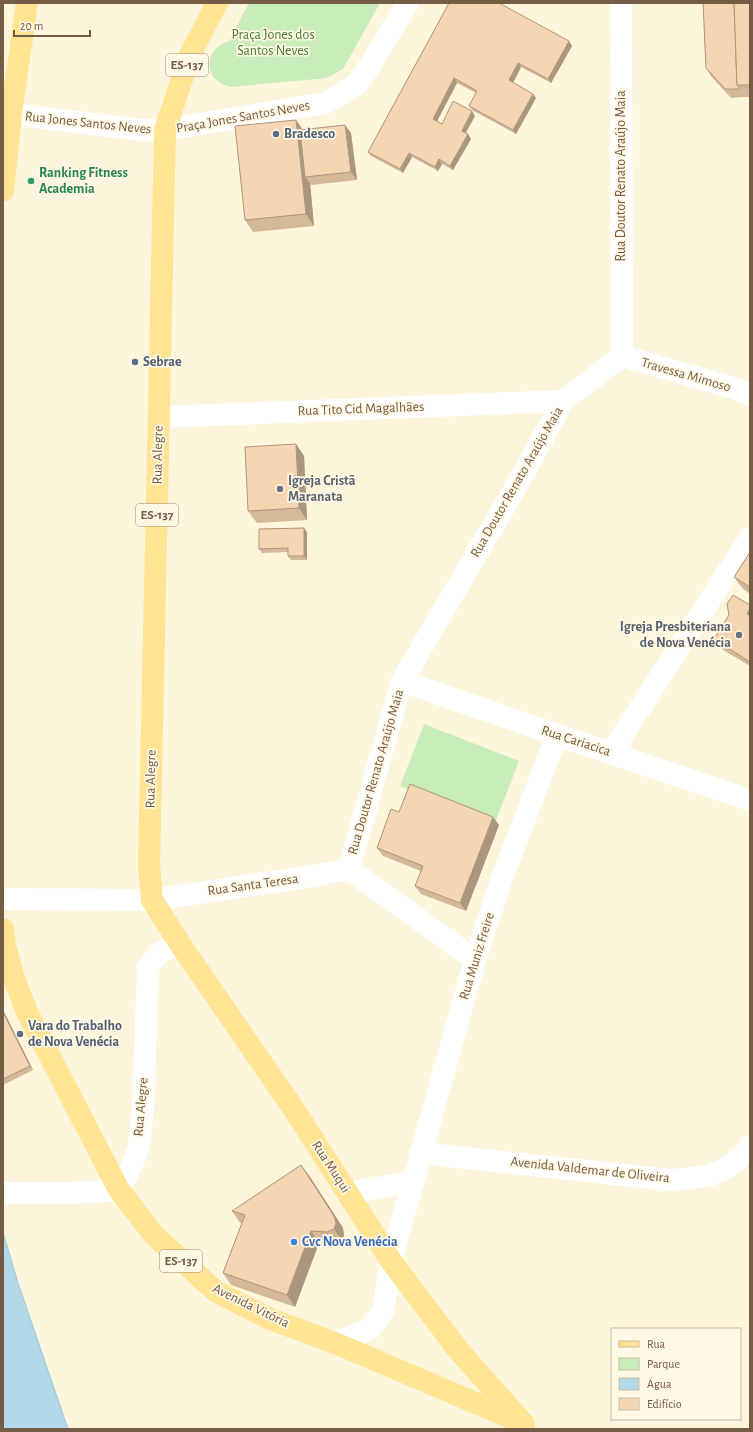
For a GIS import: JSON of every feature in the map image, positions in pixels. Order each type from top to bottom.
[{"type":"main road","points":[[3,191],[7,114],[27,3]]},
{"type":"main road","name":"Praça Jones Santos Neves","points":[[165,130],[190,55],[217,3]]},
{"type":"main road","name":"Rua Alegre","points":[[152,900],[150,857],[165,130]]},
{"type":"main road","name":"Rua Muqui","points":[[152,900],[182,947],[295,1111],[391,1261],[459,1351],[528,1426]]},
{"type":"main road","name":"Avenida Vitória","points":[[3,929],[5,946],[14,979],[27,1012],[119,1190],[154,1234],[215,1291],[270,1318],[335,1343],[528,1426]]},
{"type":"street","name":"Praça Jones Santos Neves","points":[[165,130],[325,103],[342,94],[356,84],[367,70],[408,3]]},
{"type":"street","name":"Rua Doutor Renato Araújo Maia","points":[[349,869],[402,681],[516,487],[563,401],[622,356],[621,3]]},
{"type":"street","name":"Rua Jones Santos Neves","points":[[7,114],[142,130],[165,130]]},
{"type":"street","name":"Travessa Mimoso","points":[[622,356],[745,386]]},
{"type":"street","name":"Rua Tito Cid Magalhães","points":[[159,417],[563,401]]},
{"type":"street","points":[[611,753],[750,538]]},
{"type":"street","name":"Rua Cariacica","points":[[402,681],[750,800]]},
{"type":"street","name":"Rua Muniz Freire","points":[[335,1343],[370,1329],[383,1311],[391,1261],[475,960],[502,878],[557,735]]},
{"type":"street","name":"Rua Santa Teresa","points":[[3,899],[152,900],[306,877],[349,869]]},
{"type":"street","points":[[349,869],[475,960]]},
{"type":"street","name":"Rua Alegre","points":[[119,1190],[132,1165],[138,1149],[140,1134],[143,1109],[148,966],[156,954],[169,948],[182,947]]},
{"type":"street","name":"Avenida Valdemar de Oliveira","points":[[420,1153],[670,1180],[709,1176],[724,1170],[742,1157],[750,1147]]},
{"type":"street","points":[[348,1193],[412,1182]]},
{"type":"street","points":[[3,1193],[73,1193],[119,1190]]},
{"type":"green space","name":"Praça Jones dos Santos Neves","points":[[249,3],[380,3],[343,69],[327,78],[231,87],[222,84],[215,79],[209,65],[210,58],[220,45],[229,41]]},
{"type":"green space","points":[[424,724],[519,761],[495,823],[400,786]]},
{"type":"water","points":[[3,1232],[18,1283],[68,1429],[3,1429]]},
{"type":"building","points":[[449,3],[499,3],[569,41],[548,79],[518,63],[509,80],[533,94],[513,130],[469,106],[477,91],[454,78],[433,119],[442,124],[453,101],[472,111],[462,131],[468,134],[450,166],[439,159],[435,167],[409,153],[400,169],[368,152]]},
{"type":"building","points":[[703,3],[734,3],[737,85],[740,89],[725,89],[706,68]]},
{"type":"building","points":[[734,3],[750,3],[750,85],[737,85]]},
{"type":"building","points":[[296,120],[306,214],[245,220],[235,126]]},
{"type":"building","points":[[345,125],[351,172],[305,177],[300,130]]},
{"type":"building","name":"Igreja Cristã Maranata","points":[[296,444],[299,508],[248,511],[245,447]]},
{"type":"building","points":[[304,528],[304,556],[288,556],[288,548],[259,549],[259,529]]},
{"type":"building","points":[[750,552],[750,587],[734,577]]},
{"type":"building","name":"Igreja Presbiteriana de Nova Venécia","points":[[733,595],[750,605],[747,614],[750,616],[750,662],[714,639],[729,615],[727,604]]},
{"type":"building","points":[[410,784],[493,817],[460,903],[415,886],[423,866],[377,848],[391,809],[399,812]]},
{"type":"building","points":[[3,1012],[30,1066],[3,1079]]},
{"type":"building","name":"Cvc Nova Venécia","points":[[301,1165],[334,1216],[336,1223],[334,1229],[327,1232],[311,1231],[287,1295],[223,1273],[245,1215],[232,1211]]},
{"type":"place","name":"Bradesco","points":[[276,134]]},
{"type":"place","name":"Ranking Fitness Academia","points":[[31,181]]},
{"type":"place","name":"Sebrae","points":[[135,362]]},
{"type":"place","name":"Igreja Cristã Maranata","points":[[280,489]]},
{"type":"place","name":"Igreja Presbiteriana de Nova Venécia","points":[[739,635]]},
{"type":"place","name":"Vara do Trabalho de Nova Venécia","points":[[20,1034]]},
{"type":"place","name":"Cvc Nova Venécia","points":[[294,1242]]}]
